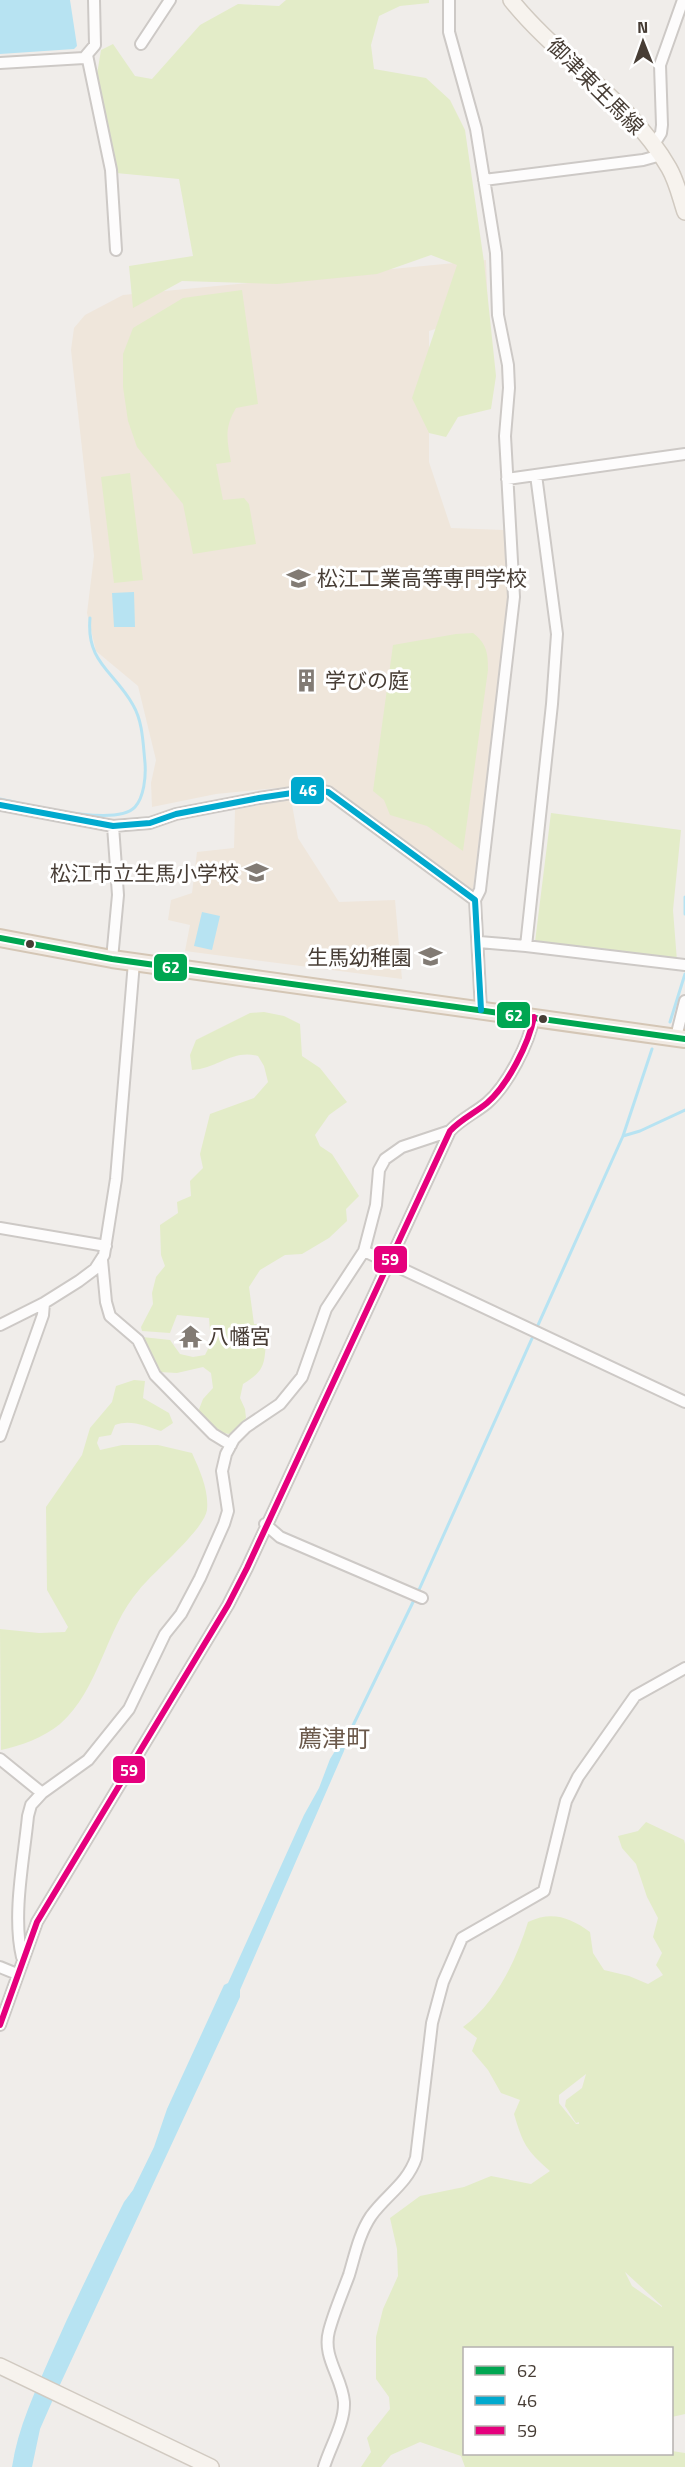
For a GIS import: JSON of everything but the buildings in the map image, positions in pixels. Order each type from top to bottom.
[{"type":"main road","name":"御津東生馬線","points":[[511,0],[556,47],[633,118],[670,170],[685,212]]},
{"type":"main road","points":[[0,938],[112,959],[681,1038]]},
{"type":"main road","points":[[0,2366],[211,2467]]},
{"type":"street","points":[[0,63],[77,60],[90,52],[96,41],[94,0]]},
{"type":"street","points":[[141,44],[170,0]]},
{"type":"street","points":[[449,0],[449,32],[476,129],[496,253],[498,315],[508,365],[509,387],[505,436],[514,597],[480,890],[475,900],[482,1010]]},
{"type":"street","points":[[484,180],[644,160],[657,150],[662,125],[660,65],[683,0]]},
{"type":"street","points":[[90,52],[111,170],[116,249]]},
{"type":"street","points":[[507,479],[685,454]]},
{"type":"street","points":[[526,946],[552,704],[557,634],[536,475]]},
{"type":"street","points":[[0,805],[113,826],[150,823],[176,814],[259,798],[328,792],[475,900]]},
{"type":"street","points":[[112,959],[118,895],[113,826]]},
{"type":"street","points":[[479,942],[684,965]]},
{"type":"street","points":[[134,962],[116,1179],[102,1260],[106,1302],[110,1316],[138,1340],[155,1375],[213,1434],[231,1445]]},
{"type":"street","points":[[681,1038],[685,1001]]},
{"type":"street","points":[[0,2025],[37,1922],[228,1605],[265,1524],[282,1495],[450,1131],[500,1090],[528,1037],[534,1017]]},
{"type":"street","points":[[23,1958],[19,1936],[23,1860],[31,1805],[42,1793],[88,1760],[129,1709],[161,1642],[191,1596],[228,1511],[222,1471],[226,1454],[246,1426],[280,1404],[302,1377],[326,1309],[364,1251],[376,1205],[379,1170],[385,1159],[402,1147],[450,1131]]},
{"type":"street","points":[[0,1228],[106,1246]]},
{"type":"street","points":[[364,1251],[685,1402]]},
{"type":"street","points":[[0,1325],[44,1303],[95,1269],[102,1260]]},
{"type":"street","points":[[0,1436],[43,1315],[44,1303]]},
{"type":"street","points":[[265,1524],[280,1537],[422,1598]]},
{"type":"street","points":[[324,2467],[344,2408],[340,2383],[326,2348],[328,2334],[358,2240],[372,2216],[399,2188],[411,2171],[418,2145],[427,2052],[436,2003],[462,1938],[544,1891],[566,1801],[578,1777],[635,1696],[685,1668]]},
{"type":"street","points":[[0,1759],[42,1793]]},
{"type":"street","points":[[0,1967],[17,1974]]},
{"type":"shaded area","name":"松江工業高等専門学校","points":[[486,260],[488,312],[429,331],[429,462],[451,528],[504,530],[508,599],[473,890],[337,791],[317,784],[216,794],[152,807],[151,783],[156,760],[138,686],[96,651],[87,613],[94,556],[71,350],[74,328],[85,315],[123,295]]},
{"type":"shaded area","name":"松江市立生馬小学校","points":[[291,799],[298,838],[339,902],[395,900],[402,979],[185,951],[190,925],[168,920],[171,900],[192,893],[197,852],[234,848],[235,810]]},
{"type":"green space","points":[[286,0],[429,0],[429,3],[400,6],[379,16],[371,45],[374,69],[426,78],[450,100],[465,130],[484,262],[496,376],[491,409],[458,417],[446,437],[429,433],[412,398],[457,265],[431,255],[377,274],[277,284],[182,281],[133,308],[129,266],[193,256],[179,179],[116,173],[106,117],[95,86],[101,50],[113,44],[135,76],[152,79],[200,25],[238,4],[279,6]]},
{"type":"green space","points":[[242,290],[258,404],[236,408],[228,434],[231,462],[216,464],[223,500],[244,498],[249,504],[256,544],[193,554],[183,504],[137,447],[128,421],[123,387],[123,354],[133,328],[183,298]]},
{"type":"green space","points":[[130,473],[143,580],[114,583],[101,477]]},
{"type":"green space","points":[[473,633],[486,649],[488,670],[463,851],[427,826],[390,815],[384,800],[373,791],[393,645]]},
{"type":"green space","points":[[551,813],[681,830],[673,910],[677,961],[535,942]]},
{"type":"green space","points":[[264,1012],[284,1016],[300,1024],[302,1056],[320,1068],[347,1102],[329,1115],[315,1135],[320,1146],[332,1154],[359,1196],[346,1209],[347,1221],[329,1238],[302,1254],[285,1255],[260,1270],[249,1287],[254,1324],[265,1325],[269,1330],[262,1367],[243,1384],[240,1398],[246,1418],[238,1429],[229,1434],[218,1432],[198,1412],[203,1399],[213,1388],[211,1373],[203,1367],[177,1373],[159,1372],[142,1337],[170,1340],[180,1354],[193,1357],[205,1355],[211,1343],[209,1318],[177,1315],[170,1333],[142,1331],[141,1327],[153,1304],[152,1293],[156,1277],[165,1266],[161,1255],[160,1225],[178,1213],[177,1202],[191,1196],[190,1181],[203,1168],[200,1154],[210,1114],[254,1098],[268,1082],[264,1066],[258,1056],[241,1055],[192,1070],[190,1055],[196,1040],[250,1013]]},
{"type":"green space","points":[[134,1380],[145,1381],[143,1398],[169,1413],[173,1423],[161,1431],[132,1423],[115,1425],[111,1435],[99,1437],[97,1443],[100,1450],[122,1445],[158,1445],[192,1453],[205,1488],[207,1510],[197,1528],[146,1582],[127,1606],[94,1677],[73,1710],[60,1724],[40,1737],[1,1750],[0,1629],[39,1633],[65,1632],[68,1627],[47,1590],[46,1507],[82,1455],[90,1428],[112,1402],[116,1386]]},
{"type":"green space","points":[[646,1822],[684,1840],[685,1844],[685,2414],[673,2417],[673,2347],[463,2347],[463,2455],[673,2455],[673,2451],[685,2453],[685,2467],[465,2467],[461,2456],[420,2442],[391,2455],[381,2467],[361,2467],[371,2452],[367,2438],[390,2409],[389,2397],[376,2379],[376,2337],[383,2309],[398,2276],[397,2249],[390,2218],[420,2196],[464,2187],[491,2176],[531,2184],[550,2171],[530,2152],[520,2133],[514,2114],[520,2100],[501,2093],[488,2070],[472,2051],[477,2038],[463,2027],[495,1994],[511,1966],[528,1922],[537,1919],[560,1917],[590,1932],[593,1953],[604,1970],[629,1976],[648,1984],[663,1975],[656,1965],[662,1953],[653,1937],[658,1918],[647,1897],[636,1864],[622,1848],[618,1836],[638,1831]],"holes":[[[586,2074],[582,2088],[566,2100],[565,2106],[576,2123],[579,2122],[576,2124],[559,2103],[559,2095]],[[625,2272],[662,2306],[632,2286]]]},
{"type":"water","points":[[0,0],[70,0],[77,46],[74,49],[0,54]]},
{"type":"water","points":[[134,592],[135,627],[114,627],[112,593]]},
{"type":"water","points":[[202,912],[220,916],[212,950],[194,946]]},
{"type":"water","points":[[340,1743],[346,1743],[344,1751],[240,1990],[240,1997],[40,2429],[32,2467],[12,2467],[18,2438],[39,2382],[124,2202],[133,2190],[154,2147],[167,2109],[224,1985],[228,1983],[304,1815],[319,1788],[330,1759]]},
{"type":"waterway","points":[[0,799],[91,815],[125,813],[138,803],[144,786],[145,768],[139,719],[126,693],[103,666],[92,646],[90,618]]},
{"type":"waterway","points":[[685,897],[685,914]]},
{"type":"waterway","points":[[670,1022],[685,974]]},
{"type":"waterway","points":[[623,1136],[652,1049]]},
{"type":"waterway","points":[[418,1592],[623,1136],[640,1131],[685,1110]]},
{"type":"waterway","points":[[343,1746],[415,1598]]},
{"type":"transit line","name":"46","points":[[0,805],[113,826],[150,823],[176,814],[259,798],[312,790],[328,792],[475,900],[481,1010]]},
{"type":"transit line","name":"62","points":[[0,938],[112,959],[685,1039]]},
{"type":"transit line","name":"59","points":[[0,2025],[37,1922],[228,1605],[247,1568],[450,1131],[487,1103],[502,1086],[522,1051],[534,1017]]},
{"type":"place","name":"松江工業高等専門学校","points":[[299,578]]},
{"type":"place","name":"学びの庭","points":[[307,680]]},
{"type":"place","name":"松江市立生馬小学校","points":[[257,873]]},
{"type":"place","name":"生馬幼稚園","points":[[430,957]]},
{"type":"place","name":"八幡宮","points":[[190,1336]]},
{"type":"district","name":"薦津町","points":[[334,1738]]}]
